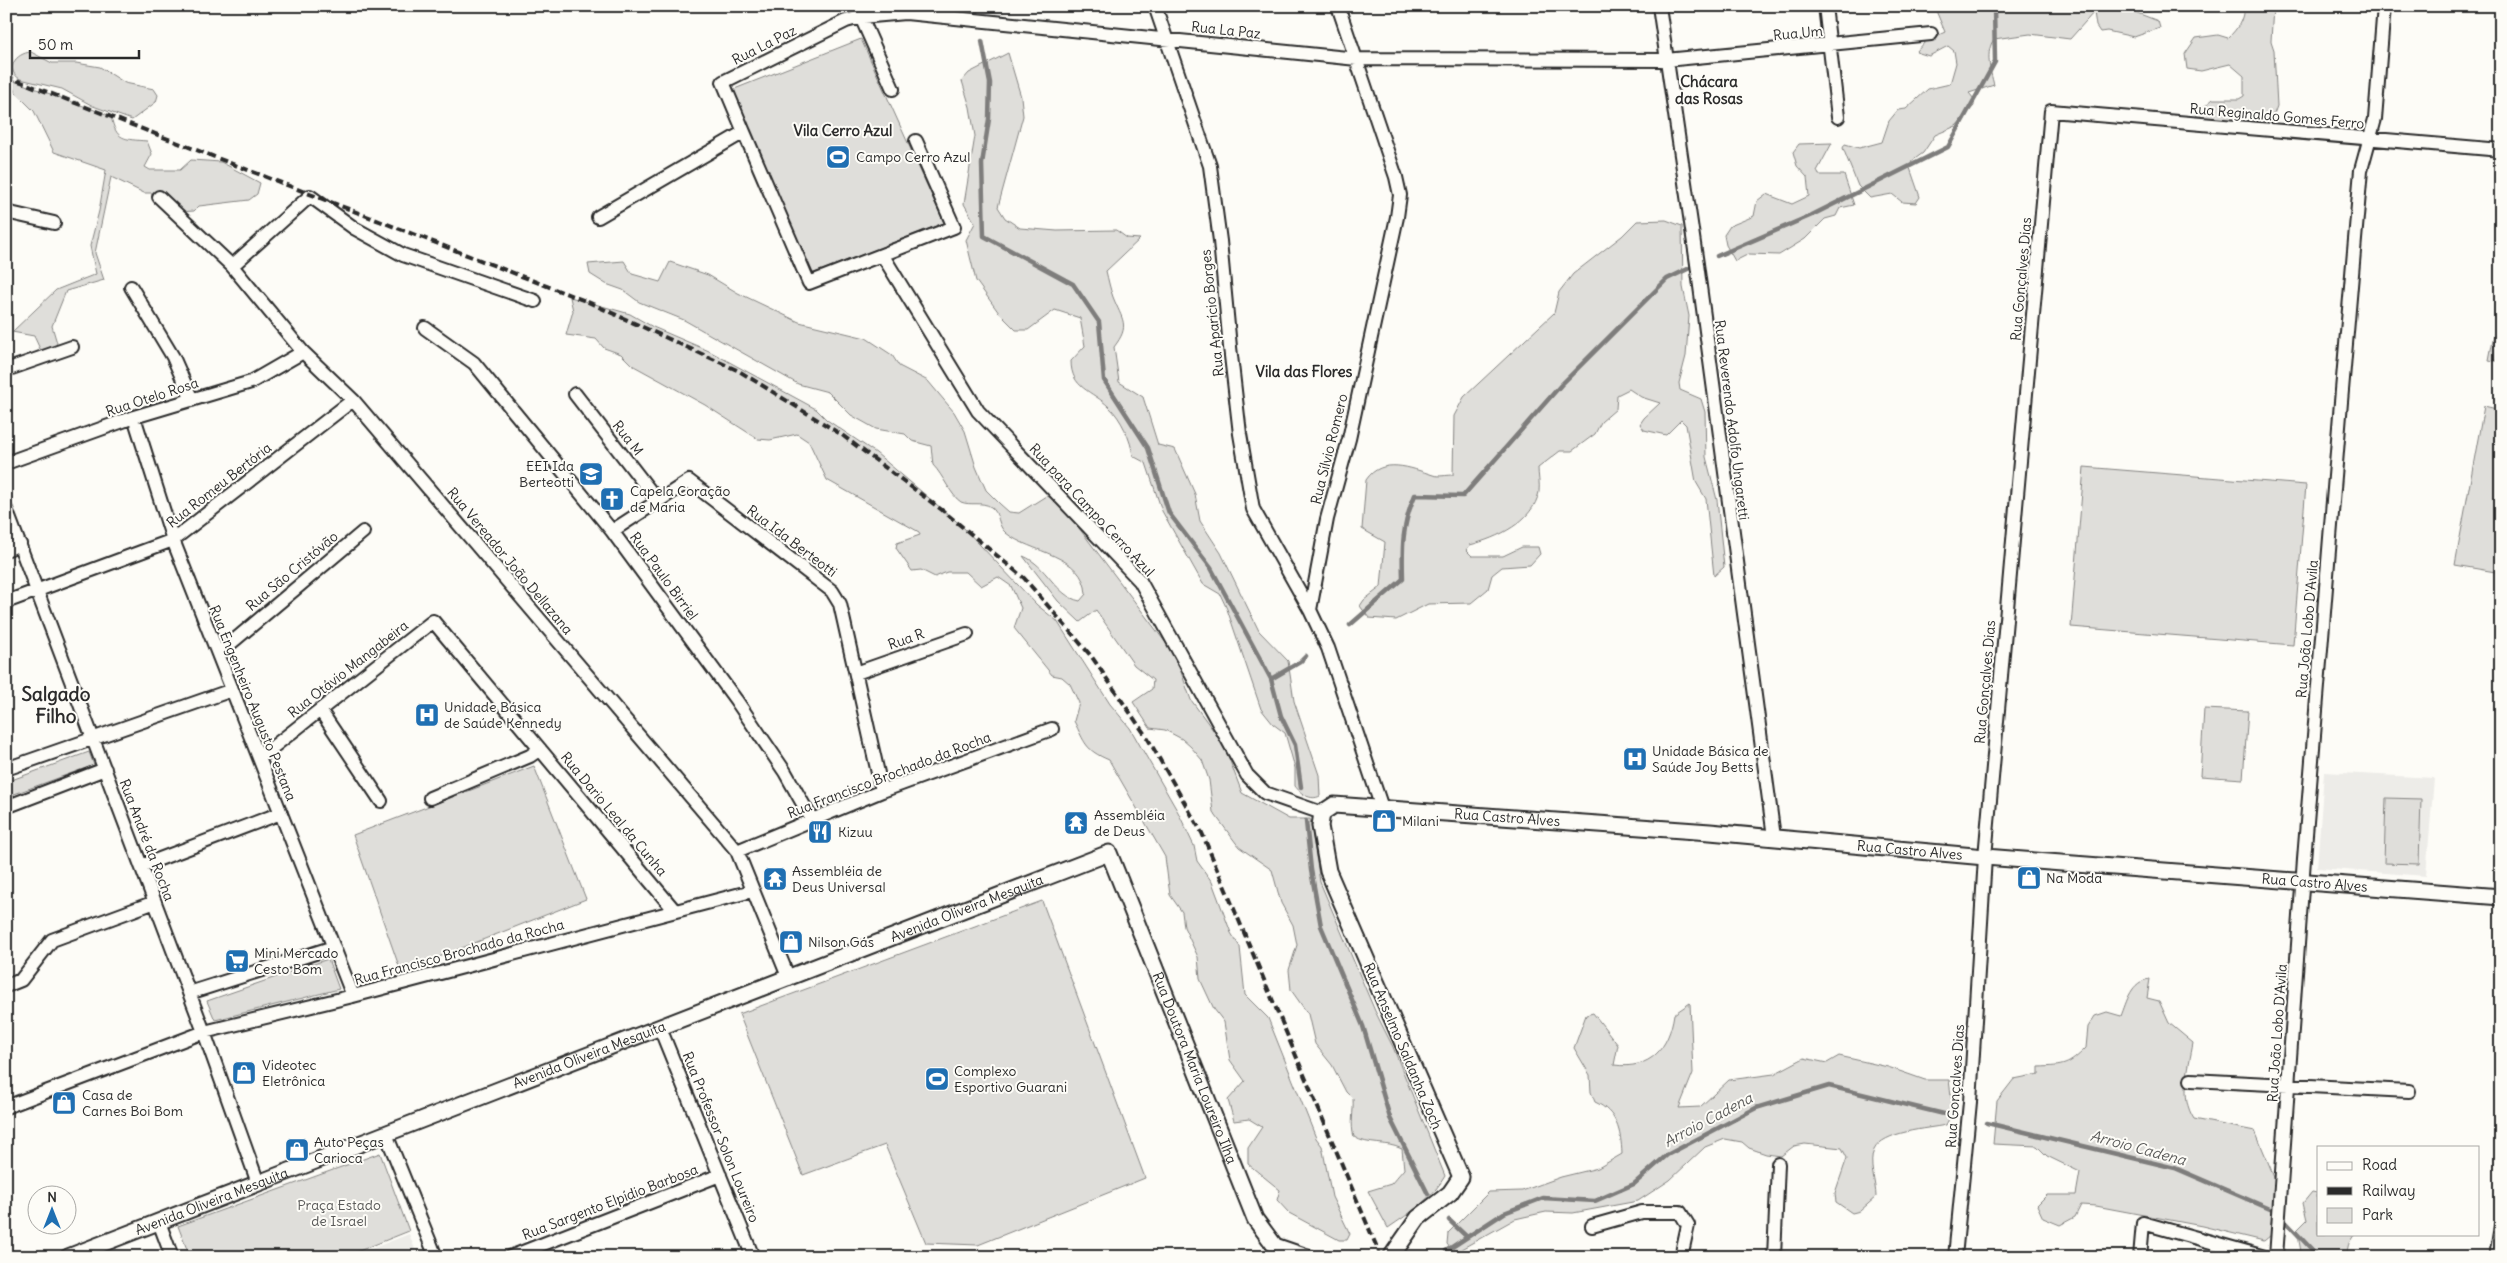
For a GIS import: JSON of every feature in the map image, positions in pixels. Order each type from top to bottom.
[{"type":"street","name":"Rua Aparício Borges","points":[[1155,6],[1210,166],[1240,434],[1253,509],[1310,610]]},
{"type":"street","name":"Rua Sílvio Romero","points":[[1310,610],[1327,519],[1349,438],[1398,217],[1400,195],[1389,153],[1338,6]]},
{"type":"street","name":"Rua Reverendo Adolfo Ungaretti","points":[[1659,6],[1697,264],[1774,837]]},
{"type":"street","points":[[1825,6],[1838,117]]},
{"type":"street","name":"Rua João Lobo D'Avila","points":[[2276,1257],[2281,1209],[2302,881],[2361,170],[2370,139],[2378,96],[2384,6]]},
{"type":"street","name":"Rua La Paz","points":[[744,132],[723,82],[846,21],[861,16],[906,13],[1357,59],[1666,60]]},
{"type":"street","points":[[861,16],[894,89]]},
{"type":"street","name":"Rua Um","points":[[1666,60],[1931,34]]},
{"type":"street","name":"Rua Reginaldo Gomes Ferro","points":[[2052,111],[2501,150]]},
{"type":"street","name":"Rua Gonçalves Dias","points":[[1955,1257],[1970,1102],[1985,857],[2052,111]]},
{"type":"street","points":[[598,217],[744,132],[809,283],[954,227],[916,141]]},
{"type":"street","points":[[232,266],[310,196],[354,228],[403,255],[535,301]]},
{"type":"street","name":"Rua Vereador João Dellazana","points":[[159,197],[232,266],[303,352],[353,400],[737,851],[788,979]]},
{"type":"street","points":[[6,212],[54,224]]},
{"type":"street","name":"Rua para Campo Cerro Azul","points":[[883,256],[978,411],[1140,580],[1247,775],[1265,793],[1322,813]]},
{"type":"street","points":[[132,287],[173,357],[192,400]]},
{"type":"street","name":"Rua Paulo Birriel","points":[[425,328],[474,363],[612,531],[736,700],[785,772],[812,820]]},
{"type":"street","points":[[6,370],[72,347]]},
{"type":"street","name":"Rua Otelo Rosa","points":[[6,463],[134,418],[251,382],[303,352]]},
{"type":"street","name":"Rua M","points":[[575,394],[657,500]]},
{"type":"street","name":"Rua Romeu Bertória","points":[[6,602],[173,540],[353,400]]},
{"type":"street","name":"Rua Engenheiro Augusto Pestana","points":[[134,418],[173,540],[353,996]]},
{"type":"street","name":"Rua Ida Berteotti","points":[[612,531],[689,481],[832,591],[840,604],[882,791]]},
{"type":"street","name":"Rua André da Rocha","points":[[6,508],[204,1032],[258,1183]]},
{"type":"street","name":"Rua São Cristóvão","points":[[218,654],[363,532]]},
{"type":"street","points":[[6,550],[20,544]]},
{"type":"street","points":[[1310,610],[1328,648],[1382,808]]},
{"type":"street","name":"Rua Otávio Mangabeira","points":[[259,758],[433,621]]},
{"type":"street","name":"Rua Dario Leal da Cunha","points":[[433,621],[675,911]]},
{"type":"street","name":"Rua R","points":[[856,673],[966,634]]},
{"type":"street","points":[[6,769],[232,690]]},
{"type":"street","points":[[320,710],[382,801]]},
{"type":"street","name":"Rua Francisco Brochado da Rocha","points":[[737,851],[882,791],[1052,729]]},
{"type":"street","points":[[430,798],[530,756],[540,749]]},
{"type":"street","points":[[6,807],[105,770]]},
{"type":"street","name":"Rua Castro Alves","points":[[1322,813],[1334,805],[1382,808],[1774,837],[1985,857],[2501,897]]},
{"type":"street","points":[[141,866],[281,813]]},
{"type":"street","name":"Rua Anselmo Saldanha Zoch","points":[[1322,813],[1320,826],[1328,871],[1461,1177],[1450,1193],[1418,1218],[1391,1257]]},
{"type":"street","name":"Avenida Oliveira Mesquita","points":[[68,1257],[1109,853]]},
{"type":"street","name":"Rua Doutora Maria Loureiro Ilha","points":[[1109,853],[1255,1219],[1275,1246],[1307,1257]]},
{"type":"street","name":"Rua Francisco Brochado da Rocha","points":[[6,1107],[204,1032],[353,996],[752,891]]},
{"type":"street","points":[[6,986],[21,980],[52,940],[155,902]]},
{"type":"street","points":[[189,993],[334,947]]},
{"type":"street","name":"Rua Professor Solon Loureiro","points":[[660,1028],[753,1257]]},
{"type":"street","points":[[2191,1080],[2409,1091]]},
{"type":"street","points":[[386,1134],[436,1257]]},
{"type":"street","points":[[1774,1257],[1778,1164]]},
{"type":"street","name":"Rua Sargento Elpídio Barbosa","points":[[510,1257],[720,1175]]},
{"type":"street","points":[[1592,1226],[1642,1212],[1680,1212],[1688,1225],[1681,1257]]},
{"type":"street","points":[[159,1222],[172,1257]]},
{"type":"street","points":[[2140,1257],[2143,1223],[2265,1257]]},
{"type":"street","points":[[2496,1257],[2501,1226]]},
{"type":"shaded area","points":[[2324,772],[2434,778],[2426,876],[2317,868]]},
{"type":"shaded area","points":[[409,1234],[418,1257],[351,1257]]},
{"type":"green space","points":[[1934,6],[2119,6],[2158,21],[2160,28],[2134,37],[2107,31],[2100,32],[2096,26],[2094,12],[2070,39],[2030,34],[1994,39],[1989,55],[1994,85],[1969,93],[1974,99],[1974,106],[1956,126],[1935,135],[1923,153],[1912,161],[1910,168],[1920,197],[1916,203],[1902,202],[1892,194],[1870,198],[1858,186],[1843,148],[1845,144],[1859,148],[1882,142],[1889,121],[1898,110],[1906,109],[1928,89],[1950,84],[1956,63],[1954,51],[1948,46],[1929,56],[1916,52],[1926,41],[1945,32]]},
{"type":"green space","points":[[2244,6],[2273,6],[2271,41],[2274,50],[2277,106],[2274,114],[2252,123],[2244,119],[2240,122],[2201,120],[2196,117],[2198,112],[2213,99],[2239,99],[2244,96],[2244,76],[2230,64],[2201,71],[2187,69],[2185,54],[2196,38],[2218,35],[2228,38],[2239,24]]},
{"type":"green space","name":"Campo Cerro Azul","points":[[861,39],[944,223],[812,274],[732,90]]},
{"type":"green space","points":[[31,52],[52,63],[76,63],[100,67],[125,83],[154,89],[158,95],[156,102],[132,120],[93,106],[62,89],[20,79],[15,75],[12,66],[21,55]]},
{"type":"green space","points":[[1008,53],[1021,97],[1023,116],[998,207],[1005,218],[1020,228],[1057,231],[1116,230],[1127,238],[1140,239],[1106,271],[1124,328],[1114,347],[1119,382],[1143,397],[1158,445],[1175,449],[1195,494],[1200,521],[1221,553],[1259,631],[1288,661],[1294,701],[1319,775],[1320,796],[1313,798],[1306,796],[1295,786],[1295,768],[1285,733],[1273,724],[1261,709],[1227,609],[1220,594],[1203,584],[1162,511],[1146,463],[1133,456],[1125,430],[1118,417],[1075,378],[1071,361],[1085,346],[1080,318],[1055,310],[1028,330],[1016,330],[999,313],[976,281],[966,240],[975,223],[964,204],[975,136],[970,107],[962,81],[969,73]]},
{"type":"green space","points":[[6,78],[111,116],[116,130],[122,137],[147,141],[152,154],[145,167],[150,170],[180,170],[191,160],[221,162],[260,183],[257,194],[249,200],[199,206],[194,211],[178,212],[159,193],[144,193],[111,177],[95,253],[104,280],[66,291],[52,326],[57,343],[51,356],[40,349],[34,336],[12,332],[56,290],[96,274],[90,246],[99,211],[106,170],[54,152],[34,111],[17,94]]},
{"type":"green space","points":[[1832,143],[1817,171],[1819,175],[1844,175],[1854,205],[1840,208],[1836,216],[1825,219],[1805,239],[1779,255],[1749,254],[1735,261],[1726,245],[1724,235],[1730,226],[1754,216],[1757,201],[1766,194],[1792,204],[1809,196],[1807,177],[1797,166],[1793,152],[1799,144]]},
{"type":"green space","points":[[1666,220],[1682,226],[1683,287],[1689,316],[1686,356],[1679,383],[1680,390],[1701,399],[1705,412],[1706,457],[1717,500],[1724,567],[1714,576],[1706,499],[1696,482],[1686,425],[1681,420],[1666,435],[1644,430],[1640,424],[1660,403],[1641,397],[1629,389],[1617,395],[1616,409],[1601,422],[1595,434],[1572,451],[1560,451],[1538,468],[1539,492],[1535,503],[1522,520],[1502,533],[1470,545],[1466,550],[1472,556],[1503,556],[1522,547],[1538,547],[1540,554],[1530,565],[1502,567],[1492,575],[1488,589],[1471,603],[1428,604],[1396,620],[1369,618],[1360,606],[1364,600],[1381,587],[1385,542],[1362,529],[1366,480],[1380,468],[1388,466],[1406,467],[1435,476],[1453,475],[1454,416],[1464,397],[1554,313],[1559,292],[1573,274],[1622,236],[1637,221]]},
{"type":"green space","points":[[624,261],[632,274],[660,282],[670,262],[708,275],[738,293],[799,322],[866,338],[892,355],[899,366],[928,381],[954,412],[965,431],[976,467],[986,490],[1009,512],[1019,513],[1046,496],[1057,499],[1175,655],[1191,700],[1224,745],[1242,793],[1289,819],[1310,819],[1320,882],[1375,1011],[1393,1047],[1445,1176],[1434,1192],[1420,1205],[1388,1228],[1368,1191],[1391,1184],[1404,1169],[1402,1149],[1390,1145],[1365,1142],[1354,1137],[1352,1127],[1353,1099],[1346,1092],[1332,1065],[1315,1044],[1308,1014],[1291,990],[1289,970],[1297,945],[1293,925],[1281,903],[1272,870],[1239,847],[1213,812],[1209,780],[1202,760],[1182,739],[1165,730],[1150,728],[1133,702],[1152,689],[1153,680],[1134,665],[1096,610],[1080,622],[1058,601],[1023,556],[1039,566],[1064,593],[1080,601],[1086,594],[1083,581],[1076,570],[1066,562],[1016,540],[1006,533],[991,507],[984,504],[965,503],[957,499],[933,465],[931,446],[912,441],[905,434],[876,429],[851,415],[828,392],[798,384],[684,320],[639,302],[623,290],[606,284],[590,274],[588,264]]},
{"type":"green space","points":[[570,297],[630,314],[653,327],[709,351],[816,409],[827,420],[876,453],[962,526],[1037,605],[1057,621],[1110,704],[1130,728],[1178,812],[1194,846],[1197,861],[1212,882],[1231,933],[1240,947],[1245,995],[1268,1018],[1316,1138],[1322,1146],[1332,1197],[1350,1234],[1347,1240],[1339,1240],[1289,1213],[1277,1200],[1280,1190],[1248,1164],[1248,1148],[1262,1127],[1249,1119],[1234,1121],[1228,1100],[1245,1081],[1230,1060],[1224,1022],[1214,1009],[1200,979],[1198,957],[1184,927],[1182,912],[1170,895],[1165,857],[1109,760],[1090,749],[1084,740],[1074,721],[1079,703],[1070,684],[1062,677],[1052,675],[1014,628],[1021,608],[1011,586],[998,577],[981,586],[966,572],[947,572],[935,577],[921,570],[912,571],[896,548],[897,543],[920,535],[919,532],[827,480],[809,442],[797,434],[770,440],[758,439],[705,405],[632,365],[621,354],[604,348],[596,339],[566,335],[573,311]]},
{"type":"green space","points":[[2501,298],[2501,362],[2489,360]]},
{"type":"green space","points":[[2484,406],[2501,410],[2501,573],[2455,565]]},
{"type":"green space","points":[[2084,467],[2306,485],[2293,645],[2071,627]]},
{"type":"green space","points":[[2204,709],[2248,711],[2243,779],[2200,776]]},
{"type":"green space","points":[[89,752],[94,765],[6,797],[6,782]]},
{"type":"green space","points":[[534,766],[586,899],[401,972],[353,835]]},
{"type":"green space","points":[[2386,798],[2421,799],[2419,864],[2384,863]]},
{"type":"green space","name":"Complexo Esportivo Guarani","points":[[1042,901],[1145,1178],[978,1245],[926,1243],[885,1145],[803,1175],[739,1014]]},
{"type":"green space","points":[[328,959],[339,989],[215,1020],[207,1001]]},
{"type":"green space","points":[[2150,979],[2147,998],[2159,1001],[2169,1023],[2193,1043],[2186,1091],[2189,1110],[2194,1119],[2255,1131],[2278,1186],[2271,1235],[2264,1241],[2202,1226],[2096,1206],[2081,1205],[2075,1217],[2060,1225],[2043,1218],[2037,1205],[2047,1195],[2076,1195],[2080,1172],[2047,1156],[2037,1146],[1993,1144],[1997,1101],[2014,1079],[2039,1074],[2039,1067],[2070,1062],[2086,1048],[2088,1027],[2095,1016],[2107,1012],[2121,1016],[2134,988],[2138,984]]},
{"type":"green space","points":[[1690,1003],[1693,1073],[1679,1108],[1700,1107],[1729,1080],[1774,1074],[1804,1058],[1827,1063],[1839,1056],[1888,1067],[1925,1080],[1949,1080],[1953,1111],[1946,1125],[1906,1132],[1886,1139],[1879,1144],[1872,1155],[1876,1197],[1860,1211],[1852,1213],[1836,1202],[1835,1193],[1847,1158],[1842,1148],[1805,1144],[1794,1146],[1781,1156],[1766,1154],[1749,1148],[1742,1142],[1725,1139],[1705,1147],[1670,1180],[1638,1201],[1573,1213],[1546,1212],[1515,1219],[1454,1253],[1447,1244],[1448,1233],[1489,1192],[1522,1191],[1561,1177],[1598,1168],[1622,1154],[1619,1130],[1616,1123],[1608,1111],[1595,1102],[1591,1092],[1590,1075],[1574,1048],[1586,1015],[1593,1013],[1618,1045],[1614,1065],[1627,1066],[1648,1060],[1656,1054],[1668,1037],[1674,1014]]},
{"type":"green space","name":"Praça Estado de Israel","points":[[380,1153],[409,1231],[344,1257],[190,1257],[178,1226]]},
{"type":"green space","points":[[2312,1192],[2317,1193],[2317,1236],[2353,1236],[2349,1242],[2346,1257],[2302,1257],[2297,1230],[2307,1220],[2303,1203]]},
{"type":"waterway","points":[[977,12],[978,6]]},
{"type":"waterway","points":[[1717,256],[1812,215],[1948,147],[1995,62],[1994,6]]},
{"type":"waterway","points":[[982,41],[990,83],[989,119],[982,164],[984,236],[1073,284],[1099,322],[1104,380],[1148,448],[1169,513],[1211,568],[1271,679],[1281,716],[1295,745],[1301,787]]},
{"type":"waterway","points":[[1350,625],[1403,579],[1405,526],[1415,495],[1463,496],[1561,385],[1667,279],[1696,265]]},
{"type":"waterway","points":[[1271,679],[1300,662],[1306,656]]},
{"type":"waterway","points":[[1306,821],[1311,870],[1321,926],[1363,1026],[1390,1118],[1428,1194]]},
{"type":"waterway","name":"Arroio Cadena","points":[[1446,1251],[1504,1213],[1543,1198],[1595,1201],[1634,1184],[1667,1155],[1756,1108],[1829,1086],[1944,1114]]},
{"type":"waterway","name":"Arroio Cadena","points":[[1987,1123],[2175,1168],[2277,1212]]},
{"type":"waterway","name":"Arroio Cadena","points":[[2282,1218],[2319,1257]]},
{"type":"waterway","points":[[1449,1220],[1467,1237]]},
{"type":"railway","points":[[6,76],[588,302],[739,371],[842,435],[942,510],[1024,578],[1092,657],[1148,739],[1202,833],[1381,1257]]},
{"type":"place","name":"Campo Cerro Azul","points":[[838,157]]},
{"type":"place","name":"EEI Ida Berteotti","points":[[591,474]]},
{"type":"place","name":"Capela Coração de Maria","points":[[612,499]]},
{"type":"place","name":"Unidade Básica de Saúde Kennedy","points":[[427,715]]},
{"type":"place","name":"Unidade Básica de Saúde Joy Betts","points":[[1635,759]]},
{"type":"place","name":"Milani","points":[[1384,821]]},
{"type":"place","name":"Assembléia de Deus","points":[[1076,823]]},
{"type":"place","name":"Kizuu","points":[[820,832]]},
{"type":"place","name":"Na Moda","points":[[2029,878]]},
{"type":"place","name":"Assembléia de Deus Universal","points":[[775,879]]},
{"type":"place","name":"Nilson Gás","points":[[791,942]]},
{"type":"place","name":"Mini Mercado Cesto Bom","points":[[237,961]]},
{"type":"place","name":"Videotec Eletrônica","points":[[244,1073]]},
{"type":"place","name":"Complexo Esportivo Guarani","points":[[937,1079]]},
{"type":"place","name":"Casa de Carnes Boi Bom","points":[[64,1103]]},
{"type":"place","name":"Auto Peças Carioca","points":[[297,1150]]},
{"type":"district","name":"Chácara das Rosas","points":[[1709,90]]},
{"type":"district","name":"Vila Cerro Azul","points":[[843,131]]},
{"type":"district","name":"Vila das Flores","points":[[1304,372]]},
{"type":"district","name":"Salgado Filho","points":[[56,705]]}]
